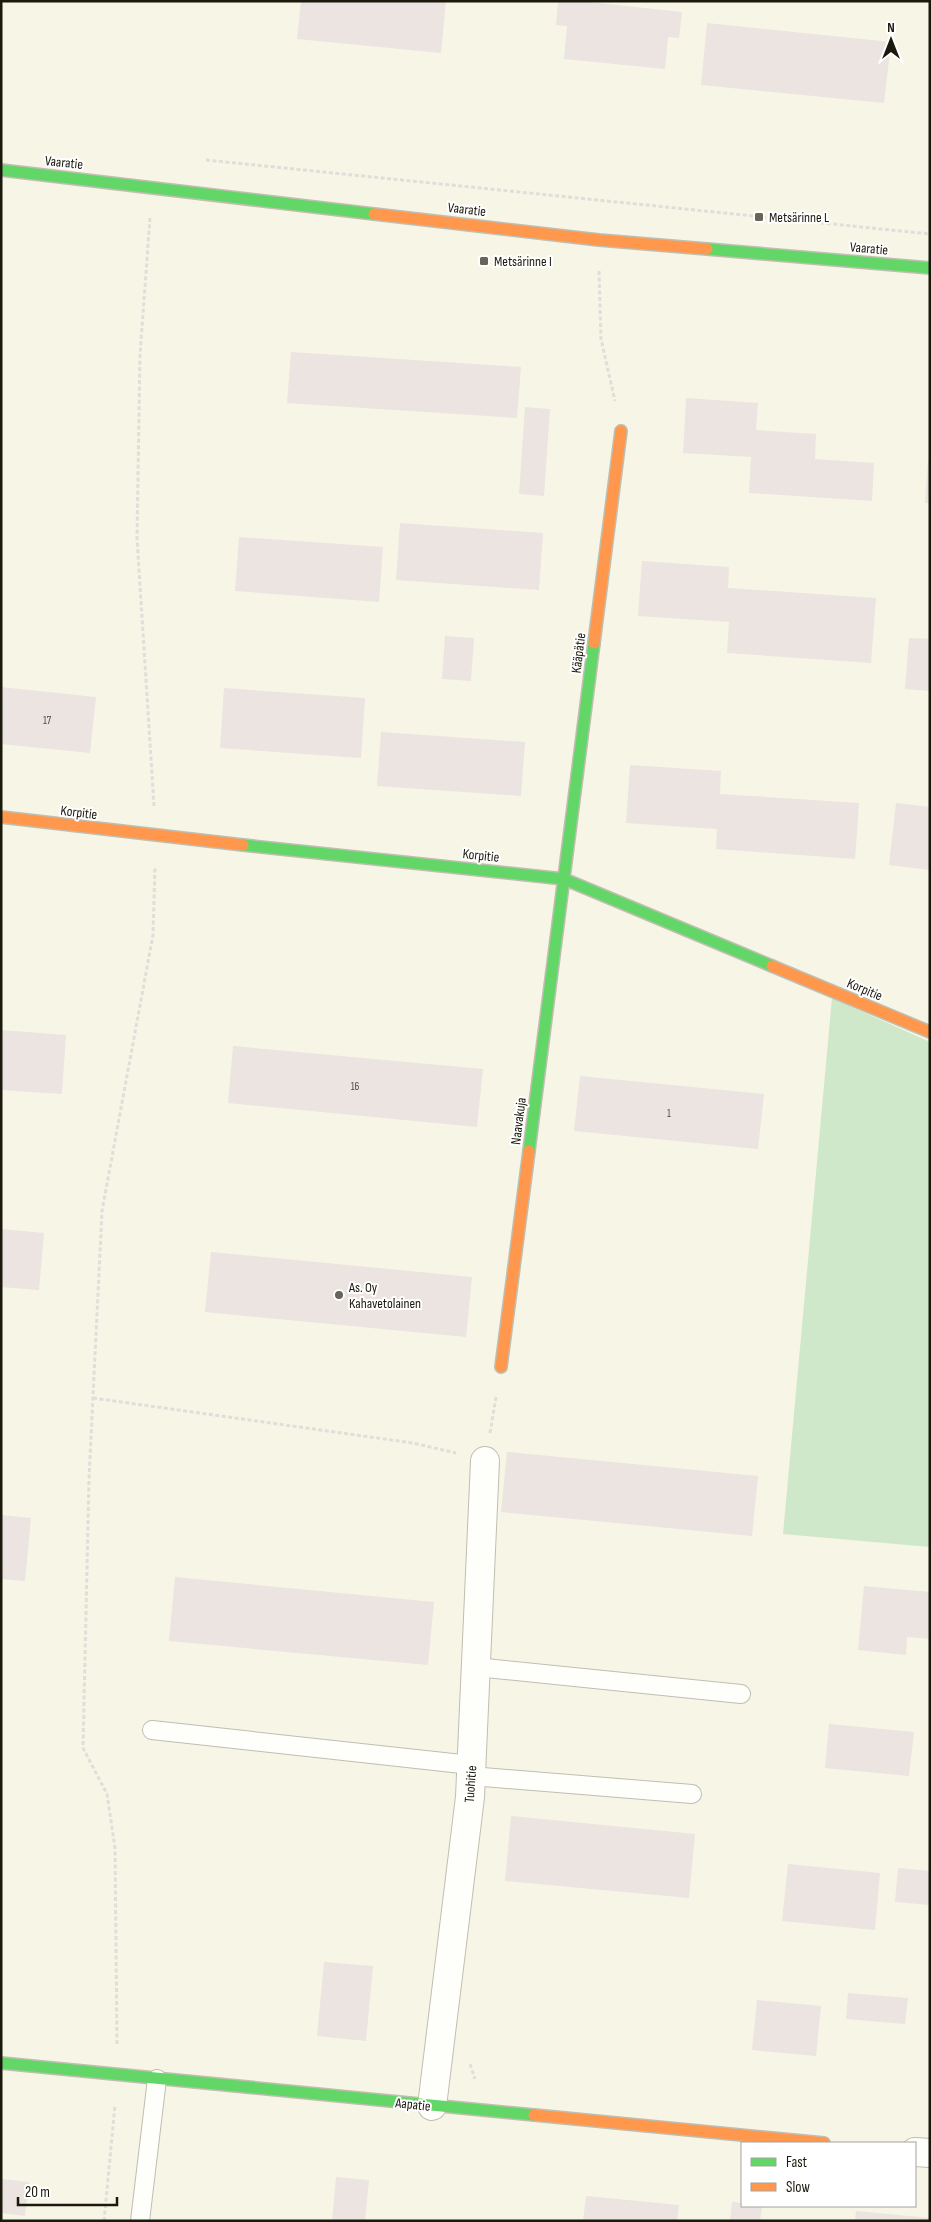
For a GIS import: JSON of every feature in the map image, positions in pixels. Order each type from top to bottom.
[{"type":"street","name":"Vaaratie","points":[[1,170],[599,240],[930,268]]},
{"type":"street","name":"Kääpätie","points":[[564,879],[621,431]]},
{"type":"street","name":"Korpitie","points":[[1,817],[156,836],[564,879],[930,1032]]},
{"type":"street","name":"Naavakuja","points":[[501,1367],[564,879]]},
{"type":"street","name":"Tuohitie","points":[[432,2106],[469,1806],[485,1461]]},
{"type":"street","name":"Aapatie","points":[[1,2063],[813,2142]]},
{"type":"street","points":[[916,2152],[930,2153]]},
{"type":"lane","points":[[476,1668],[741,1694]]},
{"type":"lane","points":[[152,1730],[471,1771],[692,1794]]},
{"type":"lane","points":[[140,2221],[157,2079]]},
{"type":"path","points":[[204,160],[930,234]]},
{"type":"path","points":[[104,2221],[118,2075],[115,1848],[106,1794],[83,1748],[89,1480],[102,1211],[154,935],[156,836],[137,538],[140,355],[152,187]]},
{"type":"path","points":[[599,240],[602,339],[621,431]]},
{"type":"path","points":[[93,1398],[413,1443],[485,1461],[501,1367]]},
{"type":"green space","points":[[832,998],[930,1042],[930,1547],[783,1534]]},
{"type":"building","points":[[301,1],[446,1],[441,53],[297,39]]},
{"type":"building","points":[[558,1],[580,1],[682,12],[679,38],[668,37],[665,69],[564,59],[567,26],[556,25]]},
{"type":"building","points":[[707,23],[891,42],[884,103],[701,85]]},
{"type":"building","points":[[291,352],[521,367],[517,418],[287,403]]},
{"type":"building","points":[[686,398],[758,403],[756,430],[816,434],[815,459],[874,463],[872,501],[749,493],[751,457],[683,453]]},
{"type":"building","points":[[525,407],[550,409],[544,496],[519,494]]},
{"type":"building","points":[[928,459],[930,459],[930,503],[925,503]]},
{"type":"building","points":[[400,523],[543,533],[539,590],[396,580]]},
{"type":"building","points":[[239,537],[383,547],[379,602],[235,591]]},
{"type":"building","points":[[642,561],[729,567],[728,588],[876,598],[871,663],[727,653],[729,622],[638,616]]},
{"type":"building","points":[[445,636],[474,638],[471,681],[442,679]]},
{"type":"building","points":[[909,638],[930,639],[930,691],[905,689]]},
{"type":"building","points":[[1,687],[96,697],[90,753],[1,744]]},
{"type":"building","points":[[224,688],[365,698],[361,758],[220,748]]},
{"type":"building","points":[[381,732],[525,742],[521,796],[377,786]]},
{"type":"building","points":[[630,765],[721,771],[720,794],[859,803],[855,859],[716,849],[717,829],[626,823]]},
{"type":"building","points":[[896,803],[930,807],[930,870],[889,865]]},
{"type":"building","points":[[1,1030],[66,1035],[62,1094],[1,1090]]},
{"type":"building","points":[[233,1046],[483,1069],[477,1127],[228,1103]]},
{"type":"building","points":[[580,1076],[764,1094],[758,1149],[574,1131]]},
{"type":"building","points":[[1,1229],[44,1233],[39,1290],[1,1287]]},
{"type":"building","name":"As. Oy Kahavetolainen","points":[[211,1252],[472,1277],[466,1337],[205,1312]]},
{"type":"building","points":[[507,1452],[758,1476],[752,1536],[501,1512]]},
{"type":"building","points":[[1,1515],[31,1518],[25,1581],[1,1579]]},
{"type":"building","points":[[175,1577],[434,1602],[428,1665],[169,1641]]},
{"type":"building","points":[[864,1586],[930,1592],[930,1639],[907,1637],[906,1655],[858,1650]]},
{"type":"building","points":[[829,1724],[914,1732],[909,1776],[825,1768]]},
{"type":"building","points":[[511,1816],[695,1834],[689,1898],[505,1881]]},
{"type":"building","points":[[788,1864],[880,1873],[875,1930],[782,1921]]},
{"type":"building","points":[[898,1868],[930,1871],[930,1905],[895,1902]]},
{"type":"building","points":[[324,1962],[373,1966],[366,2041],[317,2036]]},
{"type":"building","points":[[848,1993],[908,1998],[905,2024],[846,2019]]},
{"type":"building","points":[[757,2000],[821,2006],[816,2056],[752,2050]]},
{"type":"building","points":[[336,2177],[369,2180],[365,2221],[332,2221]]},
{"type":"building","points":[[1,2179],[29,2182],[25,2216],[1,2213]]},
{"type":"building","points":[[586,2196],[679,2205],[677,2221],[583,2221]]},
{"type":"building","points":[[732,2202],[741,2203],[741,2207],[762,2207],[760,2221],[730,2221]]},
{"type":"building","points":[[856,2211],[930,2218],[930,2221],[855,2221]]},
{"type":"traffic: fast","points":[[1,170],[374,214]]},
{"type":"traffic: fast","points":[[707,249],[930,268]]},
{"type":"traffic: fast","points":[[529,1151],[594,643]]},
{"type":"traffic: fast","points":[[243,845],[564,879],[772,966]]},
{"type":"traffic: fast","points":[[1,2063],[534,2115]]},
{"type":"traffic: slow","points":[[374,214],[599,240],[707,249]]},
{"type":"traffic: slow","points":[[594,643],[621,431]]},
{"type":"traffic: slow","points":[[1,817],[243,845]]},
{"type":"traffic: slow","points":[[772,966],[930,1032]]},
{"type":"traffic: slow","points":[[501,1367],[529,1151]]},
{"type":"traffic: slow","points":[[534,2115],[814,2142]]},
{"type":"place","name":"Metsärinne L","points":[[759,217]]},
{"type":"place","name":"Metsärinne I","points":[[484,261]]},
{"type":"place","name":"As. Oy Kahavetolainen","points":[[339,1295]]}]
